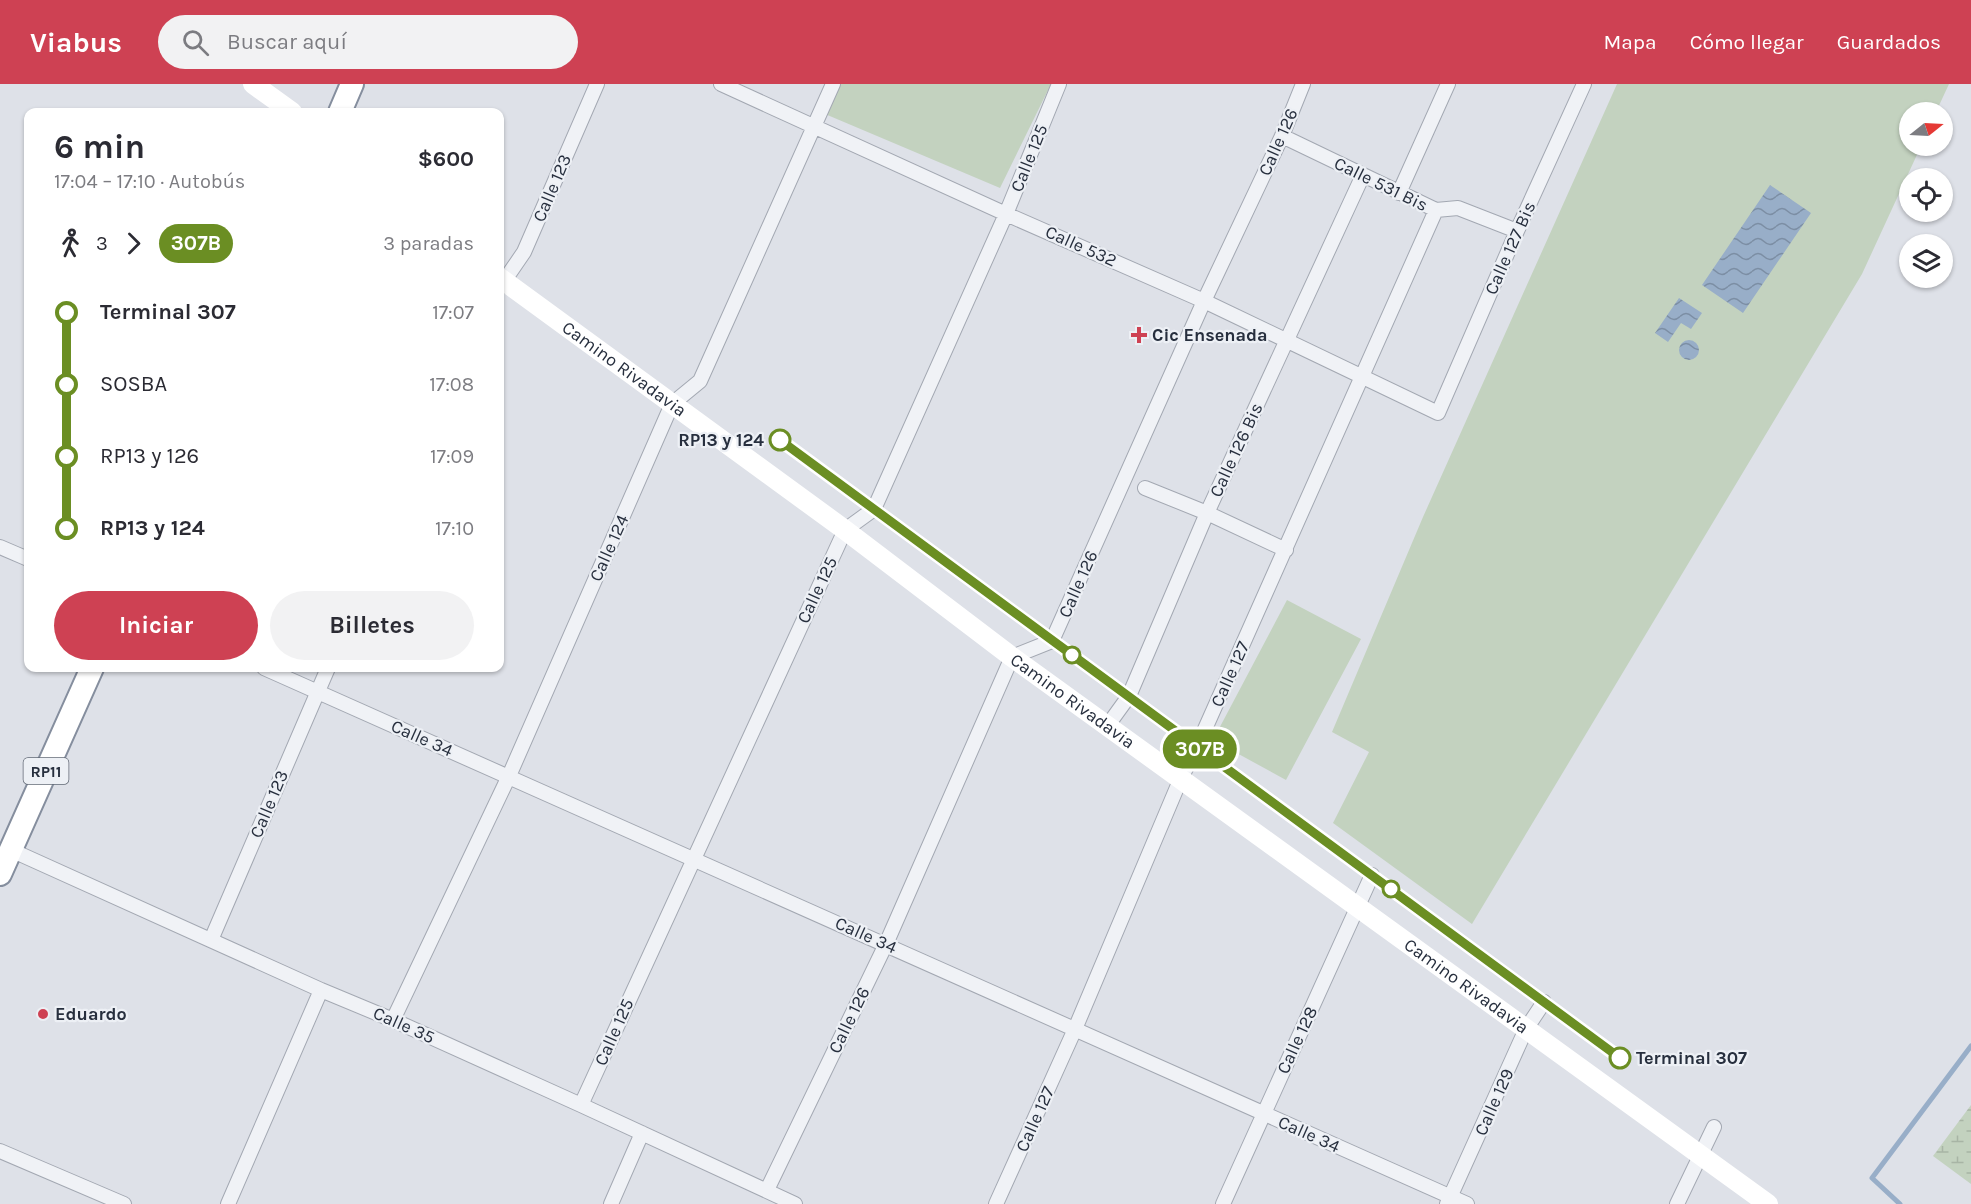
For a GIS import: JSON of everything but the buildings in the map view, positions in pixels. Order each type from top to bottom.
[{"type":"highway","points":[[342,108],[352,84]]},
{"type":"highway","name":"RP11","points":[[0,874],[90,672]]},
{"type":"main road","points":[[253,84],[286,108]]},
{"type":"main road","name":"Camino Rivadavia","points":[[504,284],[845,530],[1012,657],[1108,724],[1768,1204]]},
{"type":"street","name":"Calle 123","points":[[504,278],[524,252],[597,84]]},
{"type":"street","name":"Calle 532","points":[[721,84],[1204,301],[1438,413]]},
{"type":"street","name":"Calle 124","points":[[393,1020],[509,776],[672,404],[700,381],[833,84]]},
{"type":"street","name":"Calle 125","points":[[581,1105],[845,530],[874,509],[1006,214],[1059,84]]},
{"type":"street","name":"Calle 126","points":[[767,1190],[886,944],[1012,657],[1052,641],[1304,84]]},
{"type":"street","points":[[1399,193],[1448,84]]},
{"type":"street","name":"Calle 127 Bis","points":[[1438,413],[1582,85]]},
{"type":"street","name":"Calle 531 Bis","points":[[1282,136],[1436,210],[1458,208],[1517,231]]},
{"type":"street","name":"Calle 126 Bis","points":[[1108,724],[1129,696],[1208,513],[1363,175]]},
{"type":"street","name":"Calle 127","points":[[996,1204],[1075,1029],[1181,778],[1286,550],[1436,210]]},
{"type":"street","points":[[1144,488],[1208,513],[1286,550]]},
{"type":"street","points":[[0,547],[24,557]]},
{"type":"street","name":"Calle 34","points":[[273,672],[693,857],[1449,1200],[1467,1204]]},
{"type":"street","name":"Calle 123","points":[[211,940],[326,672]]},
{"type":"street","name":"Calle 35","points":[[10,850],[393,1020],[795,1204]]},
{"type":"street","name":"Calle 128","points":[[1223,1204],[1372,875]]},
{"type":"street","points":[[228,1204],[321,990]]},
{"type":"street","name":"Calle 129","points":[[1449,1200],[1526,1029],[1544,1002]]},
{"type":"street","points":[[1677,1204],[1714,1127]]},
{"type":"street","points":[[610,1204],[642,1133]]},
{"type":"street","points":[[0,1151],[124,1204]]},
{"type":"green space","points":[[839,84],[1051,84],[1000,188],[825,114]]},
{"type":"green space","points":[[1617,84],[1949,84],[1941,102],[1899,102],[1899,156],[1916,156],[1911,168],[1899,168],[1899,194],[1862,274],[1472,924],[1333,823],[1369,752],[1332,732],[1423,517]]},
{"type":"green space","points":[[1287,600],[1361,639],[1286,780],[1213,740]]},
{"type":"green space","points":[[1971,1105],[1971,1184],[1933,1156]]},
{"type":"water","points":[[1770,185],[1811,213],[1743,313],[1702,285]]},
{"type":"water","points":[[1679,298],[1702,313],[1691,329],[1681,323],[1668,342],[1655,333]]},
{"type":"water","points":[[1689,340],[1696,343],[1699,350],[1696,357],[1689,360],[1682,357],[1679,350],[1682,343]]},
{"type":"waterway","points":[[1900,1204],[1872,1178],[1971,1046]]},
{"type":"bus line","name":"307B","points":[[780,440],[1620,1058]]},
{"type":"place","name":"Cic Ensenada","points":[[1139,335]]},
{"type":"place","name":"RP13 y 124","points":[[780,440]]},
{"type":"place","name":"Eduardo","points":[[43,1014]]},
{"type":"place","name":"Terminal 307","points":[[1620,1058]]}]
